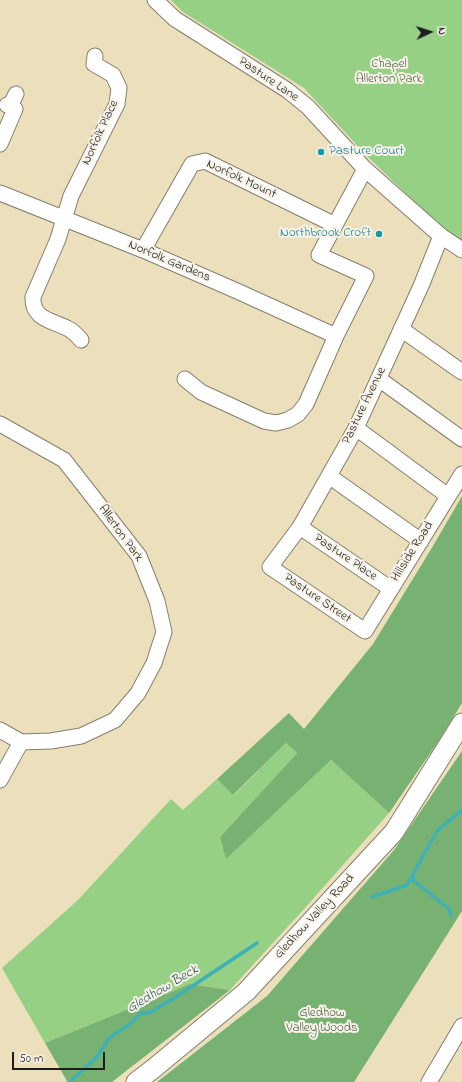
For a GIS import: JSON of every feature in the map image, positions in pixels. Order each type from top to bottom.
[{"type":"street","name":"Pasture Lane","points":[[155,0],[175,19],[287,90],[308,107],[365,169],[440,236],[462,250]]},
{"type":"street","name":"Norfolk Place","points":[[64,218],[71,196],[117,104],[119,88],[113,75],[94,64],[95,56]]},
{"type":"street","points":[[0,144],[15,108],[11,102]]},
{"type":"street","name":"Norfolk Mount","points":[[143,250],[192,164],[205,161],[335,225]]},
{"type":"street","points":[[185,379],[202,392],[264,421],[276,423],[288,420],[298,414],[306,404],[336,336],[366,276],[319,255],[365,169]]},
{"type":"street","name":"Norfolk Gardens","points":[[0,193],[143,250],[336,336]]},
{"type":"street","points":[[64,218],[58,239],[33,297],[33,303],[34,308],[41,317],[68,328],[81,340]]},
{"type":"street","name":"Pasture Avenue","points":[[270,567],[300,527],[356,428],[421,286],[440,236]]},
{"type":"street","points":[[401,329],[462,372]]},
{"type":"street","points":[[379,379],[462,439]]},
{"type":"street","name":"Allerton Park","points":[[0,424],[64,460],[140,556],[157,601],[164,632],[154,664],[138,693],[115,720],[81,736],[51,741],[21,742]]},
{"type":"street","points":[[356,428],[448,496]]},
{"type":"street","name":"Hillside Road","points":[[365,631],[462,474]]},
{"type":"street","points":[[329,476],[421,541]]},
{"type":"street","name":"Pasture Place","points":[[300,527],[391,589]]},
{"type":"street","name":"Pasture Street","points":[[270,567],[365,631]]},
{"type":"street","name":"Gledhow Valley Road","points":[[136,1082],[246,992],[394,832],[462,723]]},
{"type":"street","points":[[0,730],[21,742],[0,780]]},
{"type":"street","points":[[429,1082],[462,1026]]},
{"type":"green space","name":"Chapel Allerton Park","points":[[171,0],[462,0],[462,241],[443,229],[368,157],[304,88],[183,12]]},
{"type":"green space","points":[[462,496],[462,703],[440,739],[389,813],[331,760],[226,859],[220,837],[297,753],[286,743],[233,795],[217,779],[289,713],[304,729],[373,644]]},
{"type":"green space","points":[[286,743],[297,753],[220,837],[226,858],[331,760],[389,813],[230,990],[190,984],[45,1043],[2,968],[78,900],[171,799],[183,810],[217,779],[234,795]]},
{"type":"green space","name":"Gledhow Valley Woods","points":[[462,751],[462,911],[354,1082],[157,1082],[267,996],[394,850]]},
{"type":"green space","points":[[190,984],[230,990],[112,1082],[66,1082],[67,1081],[45,1043]]},
{"type":"waterway","name":"Gledhow Beck","points":[[372,897],[407,885],[437,831],[462,810]]},
{"type":"waterway","points":[[412,876],[413,880],[449,909],[451,916]]},
{"type":"waterway","name":"Gledhow Beck","points":[[71,1082],[97,1057],[109,1038],[130,1024],[141,1013],[149,1013],[173,999],[257,943]]},
{"type":"place","name":"Pasture Court","points":[[321,152]]},
{"type":"place","name":"Northbrook Croft","points":[[379,234]]}]
